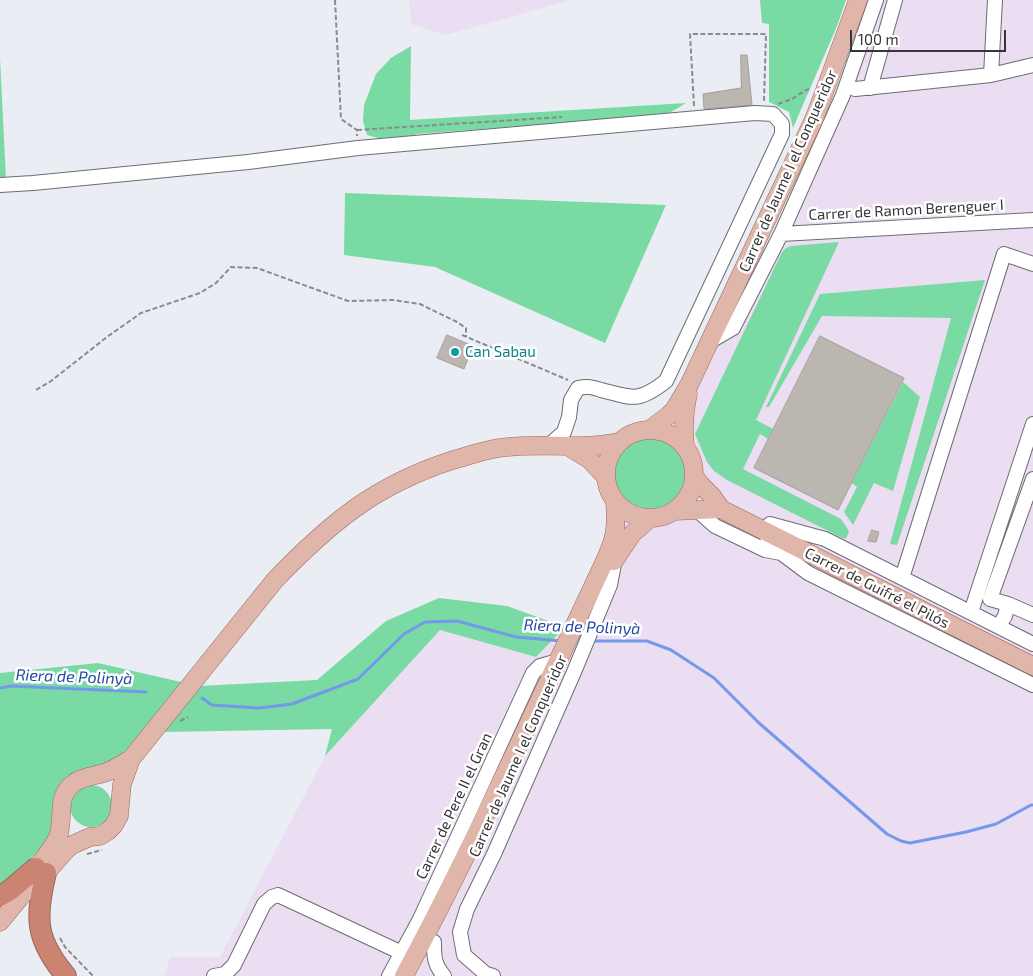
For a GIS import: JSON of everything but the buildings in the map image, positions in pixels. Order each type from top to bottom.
[{"type":"highway","points":[[0,896],[41,870]]},
{"type":"highway","points":[[41,870],[40,926],[49,952],[66,976]]},
{"type":"main road","points":[[652,428],[675,437],[685,446],[694,464],[695,477],[688,497],[675,511],[662,517],[648,519],[638,518],[622,509],[608,490],[605,476],[612,452],[618,442],[626,436],[652,428],[669,415],[674,410],[690,382],[803,143],[827,86],[858,0]]},
{"type":"main road","points":[[685,446],[684,414],[690,382]]},
{"type":"main road","points":[[131,759],[107,772],[74,782],[67,789],[60,807],[66,825],[73,832],[81,836],[100,836],[114,825],[119,816],[122,784],[131,759],[275,580],[299,555],[355,508],[411,477],[471,454],[507,447],[575,447],[618,442]]},
{"type":"main road","points":[[575,447],[605,476]]},
{"type":"main road","name":"Carrer de Guifré el Pilós","points":[[695,477],[721,509],[1033,666]]},
{"type":"main road","points":[[404,976],[444,900],[574,632],[615,537],[615,502]]},
{"type":"main road","name":"Carrer de Guifré el Pilós","points":[[675,511],[721,509]]},
{"type":"main road","points":[[574,632],[615,559],[629,538],[648,519]]},
{"type":"main road","points":[[416,976],[459,893],[503,801],[563,655]]},
{"type":"main road","points":[[84,778],[104,781],[118,795],[120,805]]},
{"type":"main road","points":[[41,870],[46,856],[57,838],[62,816]]},
{"type":"main road","points":[[0,922],[41,870],[72,845],[90,837]]},
{"type":"street","name":"Carrer de Jaume I el Conqueridor","points":[[709,342],[733,328],[781,234],[843,95],[876,0]]},
{"type":"street","points":[[870,88],[895,0]]},
{"type":"street","points":[[990,75],[995,0]]},
{"type":"street","points":[[855,89],[990,75],[1033,65]]},
{"type":"street","points":[[0,185],[248,162],[358,148],[760,113],[773,114],[782,124],[782,134],[666,381],[653,392],[631,398],[587,386],[578,388],[571,400],[569,417],[564,432],[548,446]]},
{"type":"street","name":"Carrer de Ramon Berenguer I","points":[[781,234],[1033,220]]},
{"type":"street","points":[[902,578],[1004,254],[1033,264]]},
{"type":"street","points":[[569,417],[572,434],[576,441],[575,447]]},
{"type":"street","points":[[971,612],[1033,424]]},
{"type":"street","points":[[1033,479],[990,599],[1008,604],[1033,615]]},
{"type":"street","points":[[698,510],[715,526],[765,550],[782,554]]},
{"type":"street","points":[[1033,644],[825,539],[770,524],[764,531],[772,546],[808,572],[1033,685]]},
{"type":"street","name":"Carrer de Jaume I el Conqueridor","points":[[493,976],[486,974],[464,955],[460,932],[466,909],[494,854],[574,672],[610,584],[615,559]]},
{"type":"street","points":[[999,626],[1008,604]]},
{"type":"street","name":"Carrer de Pere II el Gran","points":[[390,976],[420,918],[533,673],[540,666],[563,655]]},
{"type":"street","points":[[214,976],[226,974],[234,965],[264,904],[272,897],[278,895],[402,952]]},
{"type":"street","points":[[434,942],[436,967],[444,976]]},
{"type":"path","points":[[335,0],[341,119],[356,130],[565,117]]},
{"type":"path","points":[[694,109],[690,34],[766,34],[764,105],[760,113]]},
{"type":"path","points":[[760,113],[774,105],[792,99],[806,90],[827,86]]},
{"type":"path","points":[[356,130],[358,148]]},
{"type":"path","points":[[36,390],[51,381],[141,313],[200,293],[216,283],[231,267],[257,268],[348,302],[393,300],[420,304],[466,328],[466,337]]},
{"type":"path","points":[[462,335],[567,380],[578,388]]},
{"type":"shaded area","points":[[409,0],[571,0],[446,35],[411,24]]},
{"type":"shaded area","points":[[874,0],[1033,0],[1033,976],[164,976],[170,957],[220,957],[325,756],[440,630],[536,657],[565,627],[606,534],[668,441],[817,145]]},
{"type":"green space","points":[[760,0],[846,0],[837,26],[793,128],[789,112],[769,102],[769,24],[762,23]]},
{"type":"green space","points":[[411,46],[410,120],[686,103],[666,115],[417,134],[404,139],[388,141],[367,135],[363,121],[364,105],[376,74],[391,58]]},
{"type":"green space","points":[[0,58],[6,179],[0,180]]},
{"type":"green space","points":[[345,193],[666,205],[605,343],[435,267],[344,255]]},
{"type":"green space","points":[[839,242],[756,420],[773,429],[768,439],[760,434],[743,469],[841,519],[849,531],[846,539],[727,480],[714,471],[707,462],[695,434],[782,252],[791,246]]},
{"type":"green space","points":[[985,280],[897,545],[890,544],[951,318],[822,316],[769,407],[766,407],[820,294]]},
{"type":"green space","points":[[903,382],[920,397],[893,491],[874,483],[853,525],[844,512],[857,487],[852,483]]},
{"type":"green space","points":[[641,430],[659,430],[675,437],[687,449],[694,465],[694,483],[687,499],[675,511],[659,518],[641,518],[625,511],[613,499],[606,483],[606,465],[613,449],[625,437]]},
{"type":"green space","points":[[439,598],[507,606],[565,627],[536,657],[440,630],[325,756],[332,729],[163,732],[199,686],[317,680],[386,621]]},
{"type":"green space","points":[[98,663],[181,682],[117,759],[63,781],[57,789],[53,800],[53,827],[49,836],[22,867],[0,884],[0,673]]},
{"type":"green space","points":[[87,785],[95,785],[106,791],[112,806],[106,821],[95,827],[87,827],[76,821],[70,810],[70,802],[76,791]]},
{"type":"waterway","name":"Riera de Polinyà","points":[[202,698],[212,705],[259,708],[292,704],[358,679],[404,634],[425,622],[457,621],[516,637],[561,641]]},
{"type":"waterway","name":"Riera de Polinyà","points":[[590,641],[647,641],[671,650],[714,678],[759,723],[887,834],[901,841],[910,843],[996,824],[1033,805]]},
{"type":"waterway","name":"Riera de Polinyà","points":[[0,688],[11,686],[146,692]]},
{"type":"place","name":"Can Sabau","points":[[455,352]]}]
